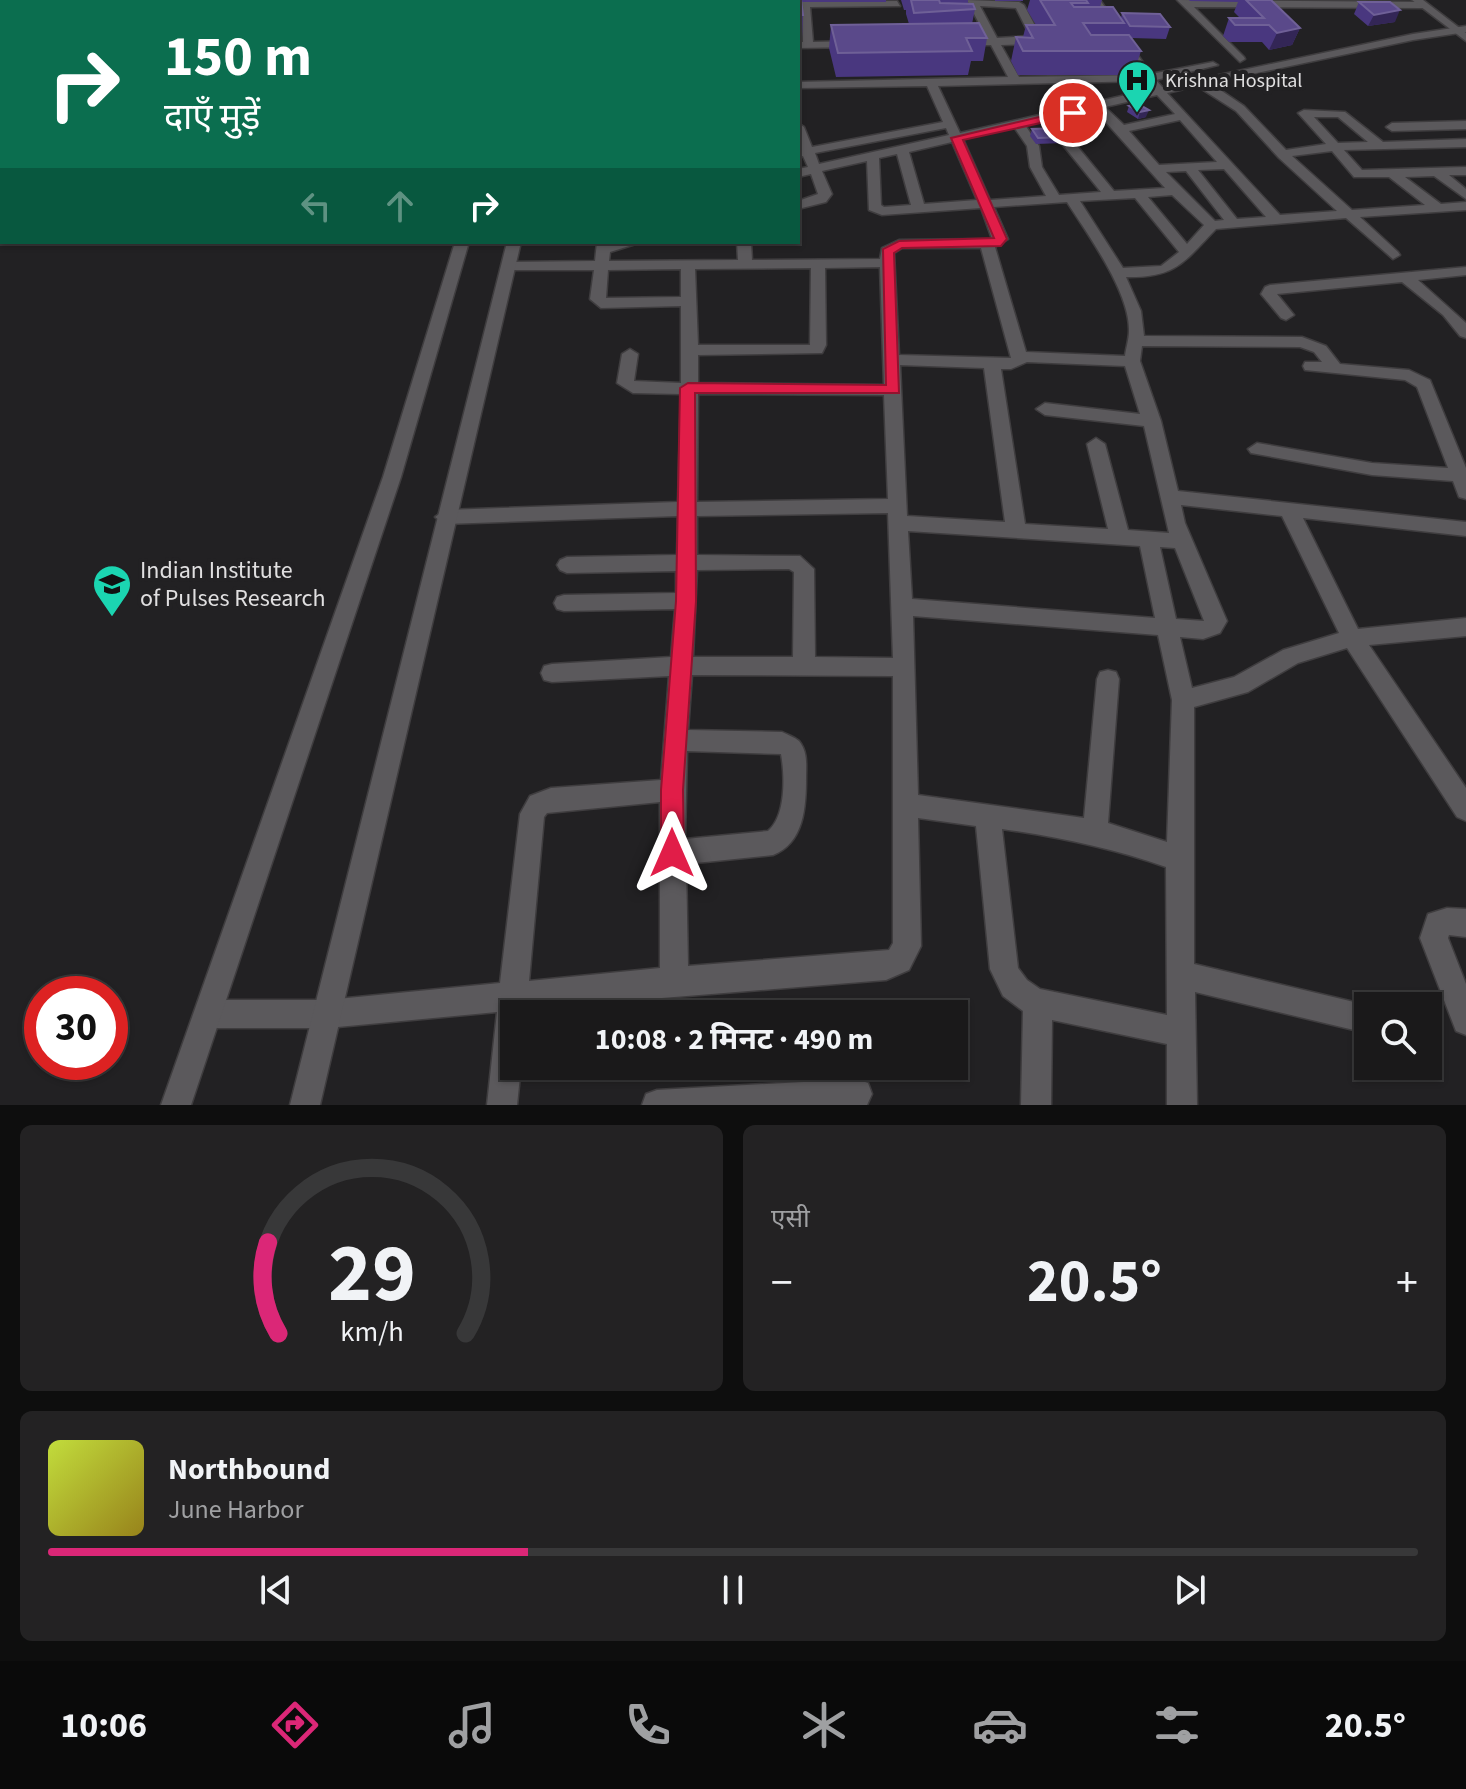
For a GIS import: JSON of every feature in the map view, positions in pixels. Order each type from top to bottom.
[{"type":"street","points":[[1095,0],[1148,78],[1275,218]]},
{"type":"street","points":[[973,1],[1015,81]]},
{"type":"street","points":[[951,42],[1029,41],[1036,37],[1019,5],[973,1]]},
{"type":"street","points":[[866,44],[803,45],[805,4],[897,2],[901,17]]},
{"type":"street","points":[[1184,2],[1390,5],[1420,2],[1463,33]]},
{"type":"street","points":[[1184,2],[1240,59]]},
{"type":"street","points":[[1390,5],[1402,14]]},
{"type":"street","points":[[1428,21],[1442,19]]},
{"type":"street","points":[[1371,33],[1414,24]]},
{"type":"street","points":[[802,152],[1018,124],[1161,90],[1413,37],[1463,33]]},
{"type":"street","points":[[800,85],[1148,78],[1255,56]]},
{"type":"street","points":[[1175,73],[1199,82],[1245,110],[1283,154],[1393,255]]},
{"type":"street","points":[[208,1014],[327,1014],[674,981],[886,966],[899,960],[907,946],[904,667],[887,251],[899,244],[987,244],[1001,239],[931,82]]},
{"type":"street","points":[[1098,107],[1175,191],[1212,225]]},
{"type":"street","points":[[1378,144],[1341,114],[1304,113],[1359,174],[1466,171]]},
{"type":"street","points":[[1121,129],[1184,116]]},
{"type":"street","points":[[1048,118],[1112,197]]},
{"type":"street","points":[[902,607],[1203,630],[1212,627],[1216,621],[1182,541],[1169,497],[1133,351],[1135,320],[1118,272],[1036,167],[1033,146],[1018,124]]},
{"type":"street","points":[[1444,124],[1466,143]]},
{"type":"street","points":[[1392,127],[1466,125]]},
{"type":"street","points":[[800,173],[902,150],[953,131]]},
{"type":"street","points":[[1283,154],[1378,144],[1466,143]]},
{"type":"street","points":[[902,150],[919,210]]},
{"type":"street","points":[[800,204],[824,197],[817,169],[802,152]]},
{"type":"street","points":[[873,156],[874,207],[882,211],[1175,191]]},
{"type":"street","points":[[1156,169],[1227,165]]},
{"type":"street","points":[[1189,167],[1232,221]]},
{"type":"street","points":[[1437,172],[1466,195]]},
{"type":"street","points":[[1393,174],[1438,208]]},
{"type":"street","points":[[1139,194],[1187,253]]},
{"type":"street","points":[[1118,272],[1163,273],[1187,253],[1212,225],[1232,221],[1466,206]]},
{"type":"street","points":[[176,1105],[392,477],[461,244]]},
{"type":"street","points":[[305,1105],[445,517],[514,244]]},
{"type":"street","points":[[510,266],[604,252],[629,244]]},
{"type":"street","points":[[744,244],[745,264]]},
{"type":"street","points":[[987,244],[1021,357]]},
{"type":"street","points":[[604,252],[688,264],[887,263]]},
{"type":"street","points":[[604,252],[598,299],[601,303],[689,301]]},
{"type":"street","points":[[690,350],[816,350],[818,263]]},
{"type":"street","points":[[674,981],[672,790],[686,601],[690,350],[688,264]]},
{"type":"street","points":[[1286,315],[1269,294],[1270,290],[1466,271]]},
{"type":"street","points":[[1405,277],[1448,312],[1466,333]]},
{"type":"street","points":[[1021,357],[1302,342],[1320,349],[1335,368]]},
{"type":"street","points":[[630,354],[625,383],[628,386],[894,390]]},
{"type":"street","points":[[892,360],[992,364],[1017,363],[1021,357]]},
{"type":"street","points":[[992,364],[1016,531]]},
{"type":"street","points":[[1311,366],[1409,375],[1419,379],[1424,384],[1464,481]]},
{"type":"street","points":[[1045,409],[1152,421]]},
{"type":"street","points":[[1096,444],[1120,538]]},
{"type":"street","points":[[1257,449],[1344,465],[1464,481]]},
{"type":"street","points":[[1169,497],[1466,529]]},
{"type":"street","points":[[445,517],[687,509],[899,514],[1016,531],[1182,541]]},
{"type":"street","points":[[1290,512],[1352,638],[1466,809]]},
{"type":"street","points":[[1149,540],[1183,700],[1179,859],[1182,1105]]},
{"type":"street","points":[[567,565],[793,561],[804,569],[804,667]]},
{"type":"street","points":[[564,603],[686,601]]},
{"type":"street","points":[[1183,700],[1240,685],[1291,656],[1352,638],[1466,627]]},
{"type":"street","points":[[552,673],[680,666],[904,667]]},
{"type":"street","points":[[1095,832],[1108,679]]},
{"type":"street","points":[[672,853],[773,843],[783,837],[790,827],[794,755],[782,743],[675,740]]},
{"type":"street","points":[[502,1105],[532,814],[539,804],[551,800],[672,790]]},
{"type":"street","points":[[906,805],[1095,832],[1179,859]]},
{"type":"street","points":[[988,816],[1004,969],[1009,984],[1018,994],[1038,1003],[1179,1032]]},
{"type":"street","points":[[1466,923],[1447,921],[1438,924],[1434,938],[1466,1021]]},
{"type":"street","points":[[1179,974],[1354,1016]]},
{"type":"street","points":[[1036,1105],[1038,1003]]},
{"type":"street","points":[[657,1105],[857,1094]]},
{"type":"building","points":[[911,0],[973,4],[975,9],[914,13]]},
{"type":"building","points":[[1040,0],[1086,0],[1088,3],[1071,3],[1074,7],[1113,7],[1124,23],[1083,23],[1091,35],[1129,35],[1141,51],[1023,51],[1016,37],[1033,38],[1026,25],[1055,25]]},
{"type":"building","points":[[1246,0],[1271,0],[1300,28],[1277,33],[1269,25],[1235,25],[1229,18],[1264,18]]},
{"type":"building","points":[[1359,2],[1390,2],[1400,10],[1374,15]]},
{"type":"building","points":[[1122,13],[1160,14],[1170,27],[1130,26]]},
{"type":"building","points":[[979,23],[987,38],[966,38],[972,51],[838,53],[831,25]]},
{"type":"building","points":[[1138,104],[1149,110],[1140,112],[1129,106]]},
{"type":"building","points":[[1060,128],[1066,137],[1038,138],[1032,129]]},
{"type":"place","name":"Krishna Hospital","points":[[1137,114]]},
{"type":"place","name":"Indian Institute of Pulses Research","points":[[112,618]]},
{"type":"route","points":[[672,853],[672,790],[686,601],[688,388],[894,390],[887,251],[899,244],[987,244],[1001,239],[957,138],[1073,113]]}]
